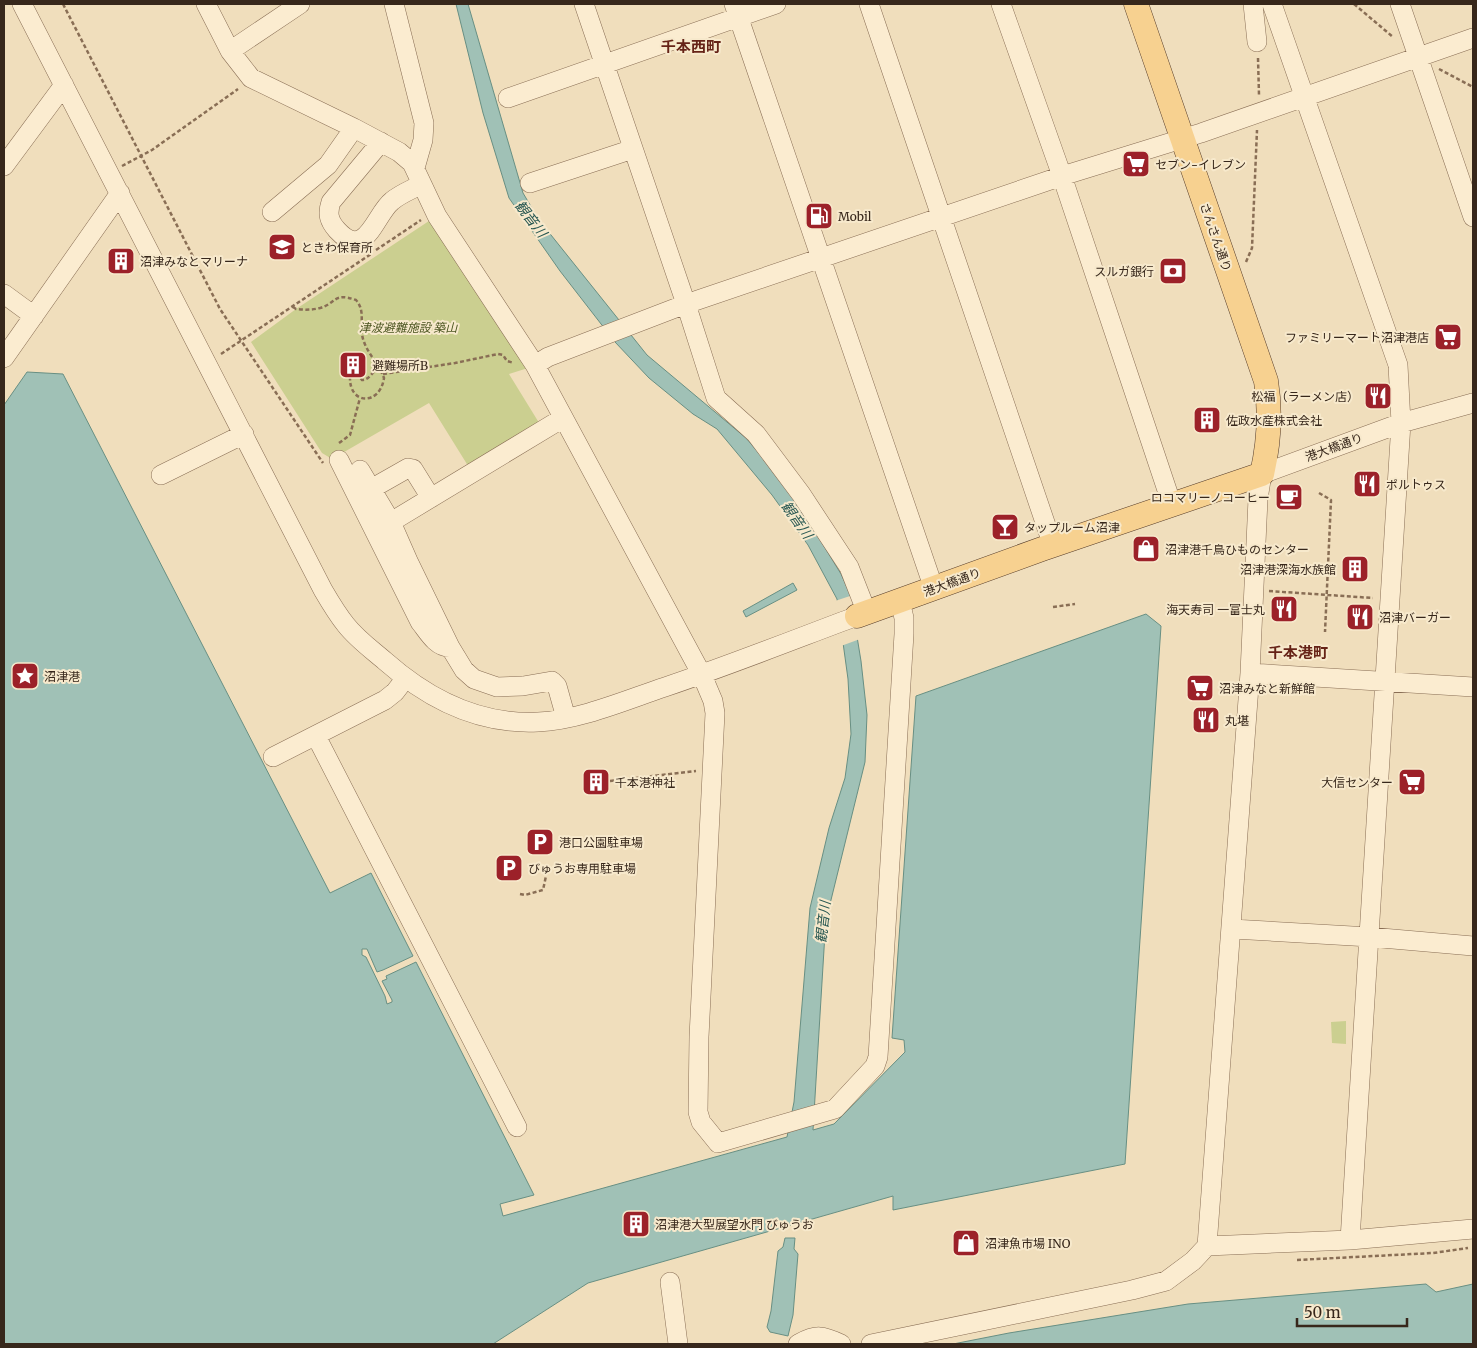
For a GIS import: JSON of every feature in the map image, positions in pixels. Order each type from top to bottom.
[{"type":"main road","name":"さんさん通り","points":[[1136,4],[1266,381],[1269,408],[1268,443],[1262,474]]},
{"type":"main road","name":"港大橋通り","points":[[854,618],[1053,546],[1262,474]]},
{"type":"street","name":"港大橋通り","points":[[22,4],[323,590],[347,626],[405,679],[430,695],[467,713],[501,720],[539,722],[566,718],[610,706],[702,675],[854,618]]},
{"type":"street","points":[[206,4],[230,51],[250,78],[354,128],[407,158],[419,176],[435,211],[532,360],[702,675],[713,701],[715,713],[699,1037],[698,1112],[701,1122],[718,1143],[835,1109],[875,1066],[878,1057],[904,634],[904,618],[900,601]]},
{"type":"street","points":[[230,51],[300,4]]},
{"type":"street","points":[[381,142],[331,202],[329,209],[329,219],[342,236],[353,241],[362,238],[374,227],[390,202],[419,176],[424,122],[394,4]]},
{"type":"street","points":[[584,4],[716,398],[756,434],[801,494],[849,567],[854,618]]},
{"type":"street","points":[[508,98],[604,65],[737,10],[776,4]]},
{"type":"street","points":[[869,4],[1053,546]]},
{"type":"street","points":[[1002,4],[1062,176],[1172,505]]},
{"type":"street","points":[[1253,4],[1257,42]]},
{"type":"street","points":[[1272,4],[1398,365],[1401,423],[1350,1240]]},
{"type":"street","points":[[1400,4],[1473,217]]},
{"type":"street","points":[[737,10],[934,589]]},
{"type":"street","points":[[532,360],[548,357],[686,304],[1062,176],[1304,98],[1473,38]]},
{"type":"street","points":[[4,166],[64,85]]},
{"type":"street","points":[[272,212],[328,165],[354,128]]},
{"type":"street","points":[[530,183],[633,149]]},
{"type":"street","points":[[4,358],[120,192]]},
{"type":"street","points":[[4,294],[34,316]]},
{"type":"street","name":"港大橋通り","points":[[1262,474],[1401,423],[1473,403]]},
{"type":"street","points":[[391,522],[563,418]]},
{"type":"street","points":[[161,475],[244,434]]},
{"type":"street","points":[[331,457],[420,622],[436,642],[444,647],[450,647]]},
{"type":"street","points":[[371,489],[408,468],[413,469],[431,498]]},
{"type":"street","points":[[360,470],[391,522],[450,647],[464,670],[474,680],[486,684],[511,687],[552,681],[557,686],[566,718]]},
{"type":"street","points":[[871,1344],[1132,1290],[1166,1281],[1193,1261],[1208,1246],[1250,673],[1258,499],[1262,474]]},
{"type":"street","points":[[1250,673],[1386,680],[1473,687]]},
{"type":"street","points":[[273,757],[385,700],[395,692],[405,679]]},
{"type":"street","points":[[316,736],[517,1127]]},
{"type":"street","points":[[1232,929],[1370,937],[1473,946]]},
{"type":"street","points":[[1208,1246],[1350,1240],[1473,1229]]},
{"type":"street","points":[[670,1282],[678,1344]]},
{"type":"street","points":[[798,1344],[811,1337],[825,1337],[841,1344]]},
{"type":"path","points":[[63,4],[209,290],[240,342],[318,455],[331,457]]},
{"type":"path","points":[[1354,4],[1399,42]]},
{"type":"path","points":[[1257,42],[1259,96]]},
{"type":"path","points":[[1435,67],[1473,87]]},
{"type":"path","points":[[126,164],[152,150],[250,78]]},
{"type":"path","points":[[1246,262],[1252,248],[1258,121]]},
{"type":"path","points":[[221,354],[435,211]]},
{"type":"path","points":[[293,307],[296,310],[322,308],[334,298],[340,297],[356,300],[361,308],[362,338],[383,374],[381,390],[376,396],[367,399],[360,398],[355,394],[350,382],[350,377],[365,368],[362,366]]},
{"type":"path","points":[[383,374],[455,364],[498,354],[504,355],[512,364],[532,360]]},
{"type":"path","points":[[357,373],[362,380],[365,380],[368,379],[374,370],[379,368]]},
{"type":"path","points":[[331,457],[350,435],[360,398]]},
{"type":"path","points":[[318,455],[331,457]]},
{"type":"path","points":[[1319,493],[1331,500],[1324,632]]},
{"type":"path","points":[[1255,590],[1391,599]]},
{"type":"path","points":[[1053,606],[1075,604]]},
{"type":"path","points":[[610,781],[712,769]]},
{"type":"path","points":[[520,894],[526,895],[543,890],[546,876]]},
{"type":"green space","name":"津波避難施設 築山","points":[[432,219],[528,368],[509,374],[541,426],[470,469],[429,403],[332,459],[322,453],[251,342],[296,309]]},
{"type":"green space","points":[[1346,1021],[1346,1044],[1332,1043],[1331,1022]]},
{"type":"water","name":"観音川","points":[[456,4],[468,4],[523,193],[539,220],[647,355],[746,438],[789,489],[841,574],[850,594],[861,661],[867,715],[865,762],[830,904],[825,933],[813,1130],[834,1124],[905,1052],[904,1040],[892,1038],[916,696],[1146,614],[1161,626],[1125,1164],[893,1210],[893,1196],[588,1283],[493,1344],[4,1344],[4,405],[27,372],[63,374],[330,893],[371,873],[413,956],[377,972],[367,949],[362,949],[362,955],[366,957],[387,1004],[392,1002],[392,1000],[382,981],[387,979],[386,976],[416,962],[534,1195],[500,1204],[503,1216],[787,1137],[794,1102],[810,908],[829,828],[845,778],[851,734],[848,679],[837,599],[808,545],[772,495],[717,429],[693,414],[649,378],[615,342],[560,271],[509,198],[483,113]]},
{"type":"water","points":[[793,583],[797,590],[746,617],[743,611]]},
{"type":"water","points":[[785,1238],[795,1238],[794,1249],[798,1254],[793,1315],[788,1336],[770,1332],[767,1327],[771,1311],[778,1251],[783,1247]]},
{"type":"water","points":[[1426,1284],[1436,1292],[1473,1284],[1473,1344],[953,1344],[1188,1304]]},
{"type":"pier","points":[[853,595],[860,639],[841,646],[835,601]]},
{"type":"place","name":"セブン-イレブン","points":[[1136,164]]},
{"type":"place","name":"Mobil","points":[[819,216]]},
{"type":"place","name":"ときわ保育所","points":[[282,247]]},
{"type":"place","name":"沼津みなとマリーナ","points":[[121,261]]},
{"type":"place","name":"スルガ銀行","points":[[1173,271]]},
{"type":"place","name":"ファミリーマート沼津港店","points":[[1448,337]]},
{"type":"place","name":"避難場所B","points":[[353,365]]},
{"type":"place","name":"松福（ラーメン店）","points":[[1378,396]]},
{"type":"place","name":"佐政水産株式会社","points":[[1207,420]]},
{"type":"place","name":"ポルトゥス","points":[[1367,484]]},
{"type":"place","name":"ロコマリーノコーヒー","points":[[1289,497]]},
{"type":"place","name":"タップルーム沼津","points":[[1005,527]]},
{"type":"place","name":"沼津港千鳥ひものセンター","points":[[1146,549]]},
{"type":"place","name":"沼津港深海水族館","points":[[1355,569]]},
{"type":"place","name":"海天寿司 一富士丸","points":[[1284,609]]},
{"type":"place","name":"沼津バーガー","points":[[1360,617]]},
{"type":"place","name":"沼津港","points":[[25,676]]},
{"type":"place","name":"沼津みなと新鮮館","points":[[1200,688]]},
{"type":"place","name":"丸堪","points":[[1206,720]]},
{"type":"place","name":"千本港神社","points":[[596,782]]},
{"type":"place","name":"大信センター","points":[[1412,782]]},
{"type":"place","name":"港口公園駐車場","points":[[540,842]]},
{"type":"place","name":"びゅうお専用駐車場","points":[[509,868]]},
{"type":"place","name":"沼津港大型展望水門 びゅうお","points":[[636,1224]]},
{"type":"place","name":"沼津魚市場 INO","points":[[966,1243]]},
{"type":"district","name":"千本西町","points":[[691,46]]},
{"type":"district","name":"千本港町","points":[[1298,652]]}]
